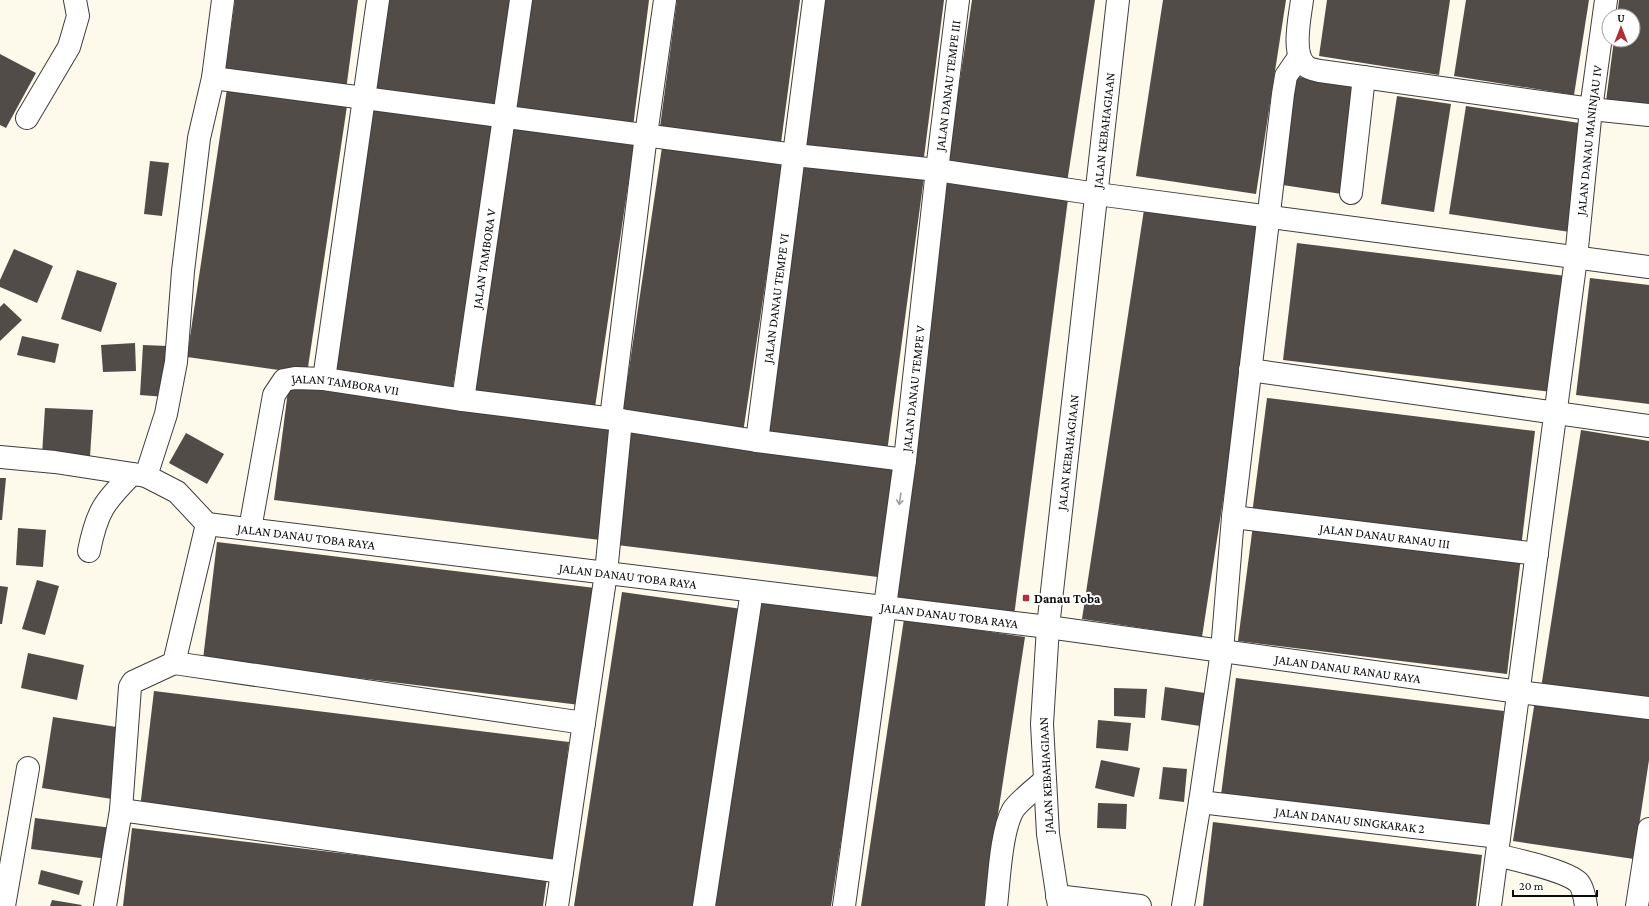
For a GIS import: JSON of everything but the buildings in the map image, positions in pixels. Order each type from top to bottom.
[{"type":"street","points":[[27,118],[69,47],[78,16],[75,0]]},
{"type":"street","points":[[90,551],[93,531],[102,506],[139,475],[166,414],[176,362],[183,271],[199,138],[213,78],[223,0]]},
{"type":"street","points":[[324,379],[378,0]]},
{"type":"street","name":"JALAN TAMBORA V","points":[[463,400],[521,0]]},
{"type":"street","points":[[557,906],[606,573],[616,419],[646,135],[665,0]]},
{"type":"street","name":"JALAN DANAU TEMPE VI","points":[[757,441],[814,0]]},
{"type":"street","name":"JALAN DANAU TEMPE III","points":[[936,170],[958,0]]},
{"type":"street","name":"JALAN KEBAHAGIAAN","points":[[1058,901],[1048,834],[1042,724],[1048,627],[1118,0]]},
{"type":"street","points":[[1302,0],[1297,48],[1299,57],[1306,66],[1320,71],[1591,109],[1649,115]]},
{"type":"street","name":"JALAN DANAU MANINJAU IV","points":[[1490,906],[1576,258],[1591,109],[1606,0]]},
{"type":"street","points":[[1183,906],[1222,651],[1233,517],[1283,94],[1286,76],[1299,57]]},
{"type":"street","points":[[1351,193],[1364,77]]},
{"type":"street","points":[[213,78],[504,117],[795,154],[936,170],[1097,194],[1649,267]]},
{"type":"street","name":"JALAN DANAU TEMPE V","points":[[844,906],[905,460],[936,170]]},
{"type":"street","points":[[1250,370],[1649,426]]},
{"type":"street","name":"JALAN TAMBORA VII","points":[[250,529],[274,395],[284,380],[295,378],[324,379],[463,400],[616,419],[757,441],[905,460]]},
{"type":"street","points":[[0,457],[55,462],[139,475],[177,492],[207,524],[174,663]]},
{"type":"street","name":"JALAN DANAU RANAU III","points":[[1233,517],[1537,554]]},
{"type":"street","name":"JALAN DANAU TOBA RAYA","points":[[207,524],[1048,627]]},
{"type":"street","points":[[704,906],[752,591]]},
{"type":"street","name":"JALAN DANAU RANAU RAYA","points":[[1048,627],[1519,692],[1649,708]]},
{"type":"street","points":[[104,906],[121,810],[130,687],[133,682],[174,663],[584,723]]},
{"type":"street","points":[[4,906],[28,768]]},
{"type":"street","points":[[996,906],[1002,853],[1008,823],[1014,809],[1045,780]]},
{"type":"street","name":"JALAN DANAU SINGKARAK 2","points":[[1200,802],[1498,846],[1570,877],[1578,883],[1586,906]]},
{"type":"street","points":[[121,810],[562,872]]},
{"type":"street","points":[[1637,906],[1649,829]]},
{"type":"street","points":[[1058,901],[1140,906]]},
{"type":"place","name":"Danau Toba","points":[[1026,598]]}]
